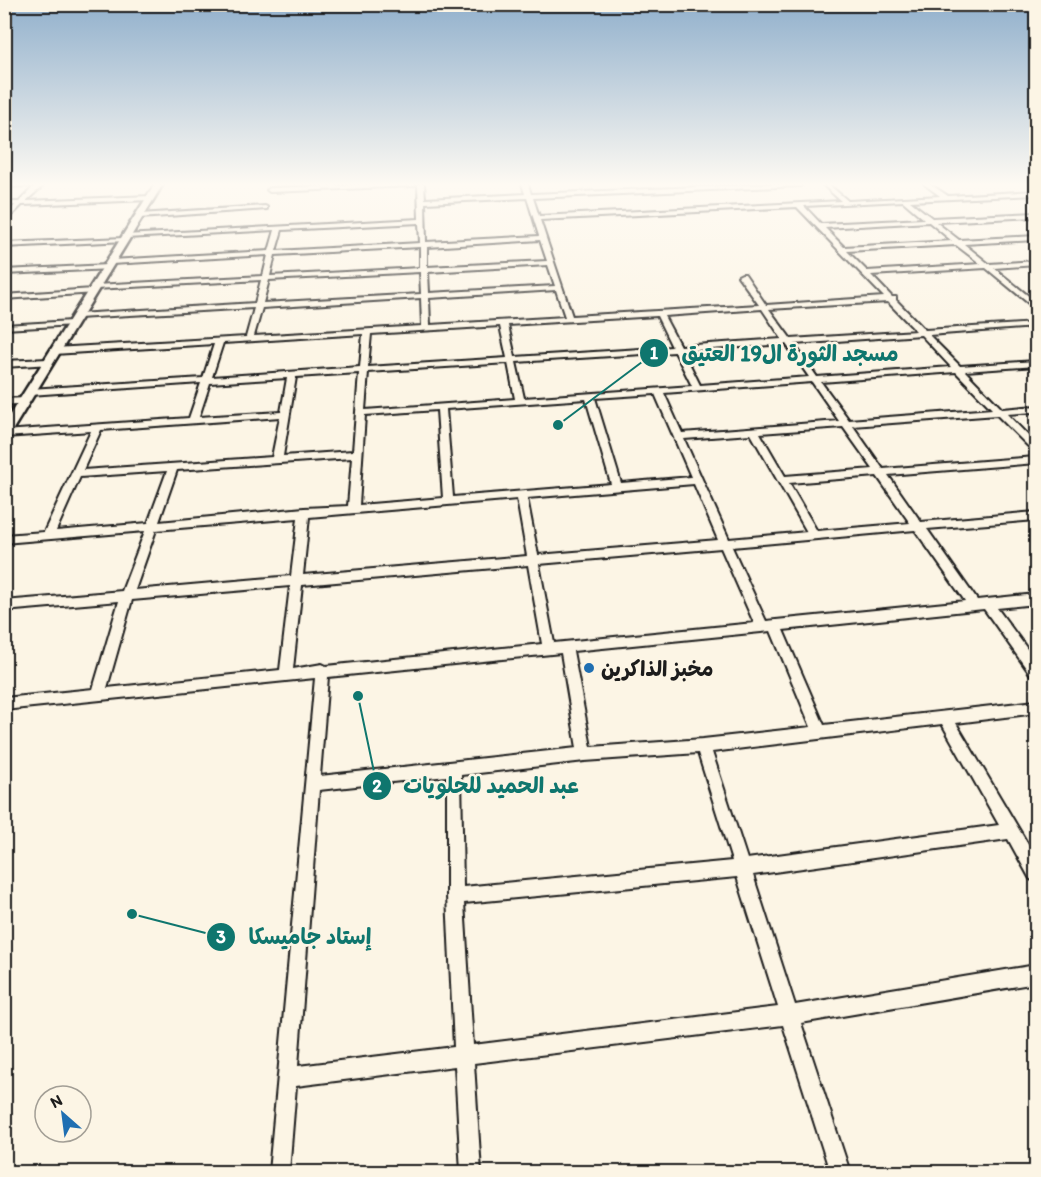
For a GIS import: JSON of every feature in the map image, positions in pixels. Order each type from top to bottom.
[{"type":"street","points":[[4,245],[109,239]]},
{"type":"street","points":[[5,434],[124,239]]},
{"type":"street","points":[[249,340],[276,239]]},
{"type":"street","points":[[423,239],[426,327]]},
{"type":"street","points":[[4,272],[524,239]]},
{"type":"street","points":[[543,239],[569,318]]},
{"type":"street","points":[[833,239],[1036,449]]},
{"type":"street","points":[[954,239],[1036,305]]},
{"type":"street","points":[[843,249],[1018,239]]},
{"type":"street","points":[[867,273],[1036,262]]},
{"type":"street","points":[[4,297],[266,277],[550,263]]},
{"type":"street","points":[[742,276],[917,526],[1036,671]]},
{"type":"street","points":[[4,327],[258,305],[559,288]]},
{"type":"street","points":[[1021,292],[1036,291]]},
{"type":"street","points":[[54,351],[893,299]]},
{"type":"street","points":[[659,313],[697,387]]},
{"type":"street","points":[[503,322],[520,400]]},
{"type":"street","points":[[4,402],[28,396],[206,380],[1036,325]]},
{"type":"street","points":[[354,508],[367,331]]},
{"type":"street","points":[[192,420],[219,342]]},
{"type":"street","points":[[4,364],[48,362]]},
{"type":"street","points":[[360,413],[1036,363]]},
{"type":"street","points":[[277,459],[292,374]]},
{"type":"street","points":[[658,390],[726,542],[820,732]]},
{"type":"street","points":[[589,395],[617,486]]},
{"type":"street","points":[[441,407],[448,500]]},
{"type":"street","points":[[679,435],[1036,409]]},
{"type":"street","points":[[5,434],[286,414]]},
{"type":"street","points":[[48,535],[97,428]]},
{"type":"street","points":[[754,430],[814,536]]},
{"type":"street","points":[[76,474],[357,454]]},
{"type":"street","points":[[782,480],[1036,460]]},
{"type":"street","points":[[98,694],[127,595],[173,468]]},
{"type":"street","points":[[4,538],[699,480]]},
{"type":"street","points":[[521,494],[549,648]]},
{"type":"street","points":[[286,675],[304,512]]},
{"type":"street","points":[[4,606],[1036,516]]},
{"type":"street","points":[[4,704],[1036,599]]},
{"type":"street","points":[[566,646],[585,754]]},
{"type":"street","points":[[279,1173],[322,670]]},
{"type":"street","points":[[312,784],[585,754],[703,746],[1036,707]]},
{"type":"street","points":[[946,718],[1036,873]]},
{"type":"street","points":[[703,746],[840,1173]]},
{"type":"street","points":[[454,769],[455,896],[471,1173]]},
{"type":"street","points":[[455,896],[741,868],[1012,831]]},
{"type":"street","points":[[287,1077],[791,1015],[1036,974]]},
{"type":"place","name":"مسجد الثورة ال19 العتيق","points":[[558,425]]},
{"type":"place","name":"مخبز الذاكرين","points":[[589,668]]},
{"type":"place","name":"عبد الحميد للحلويات","points":[[358,696]]},
{"type":"place","name":"إستاد جاميسكا","points":[[132,914]]}]
